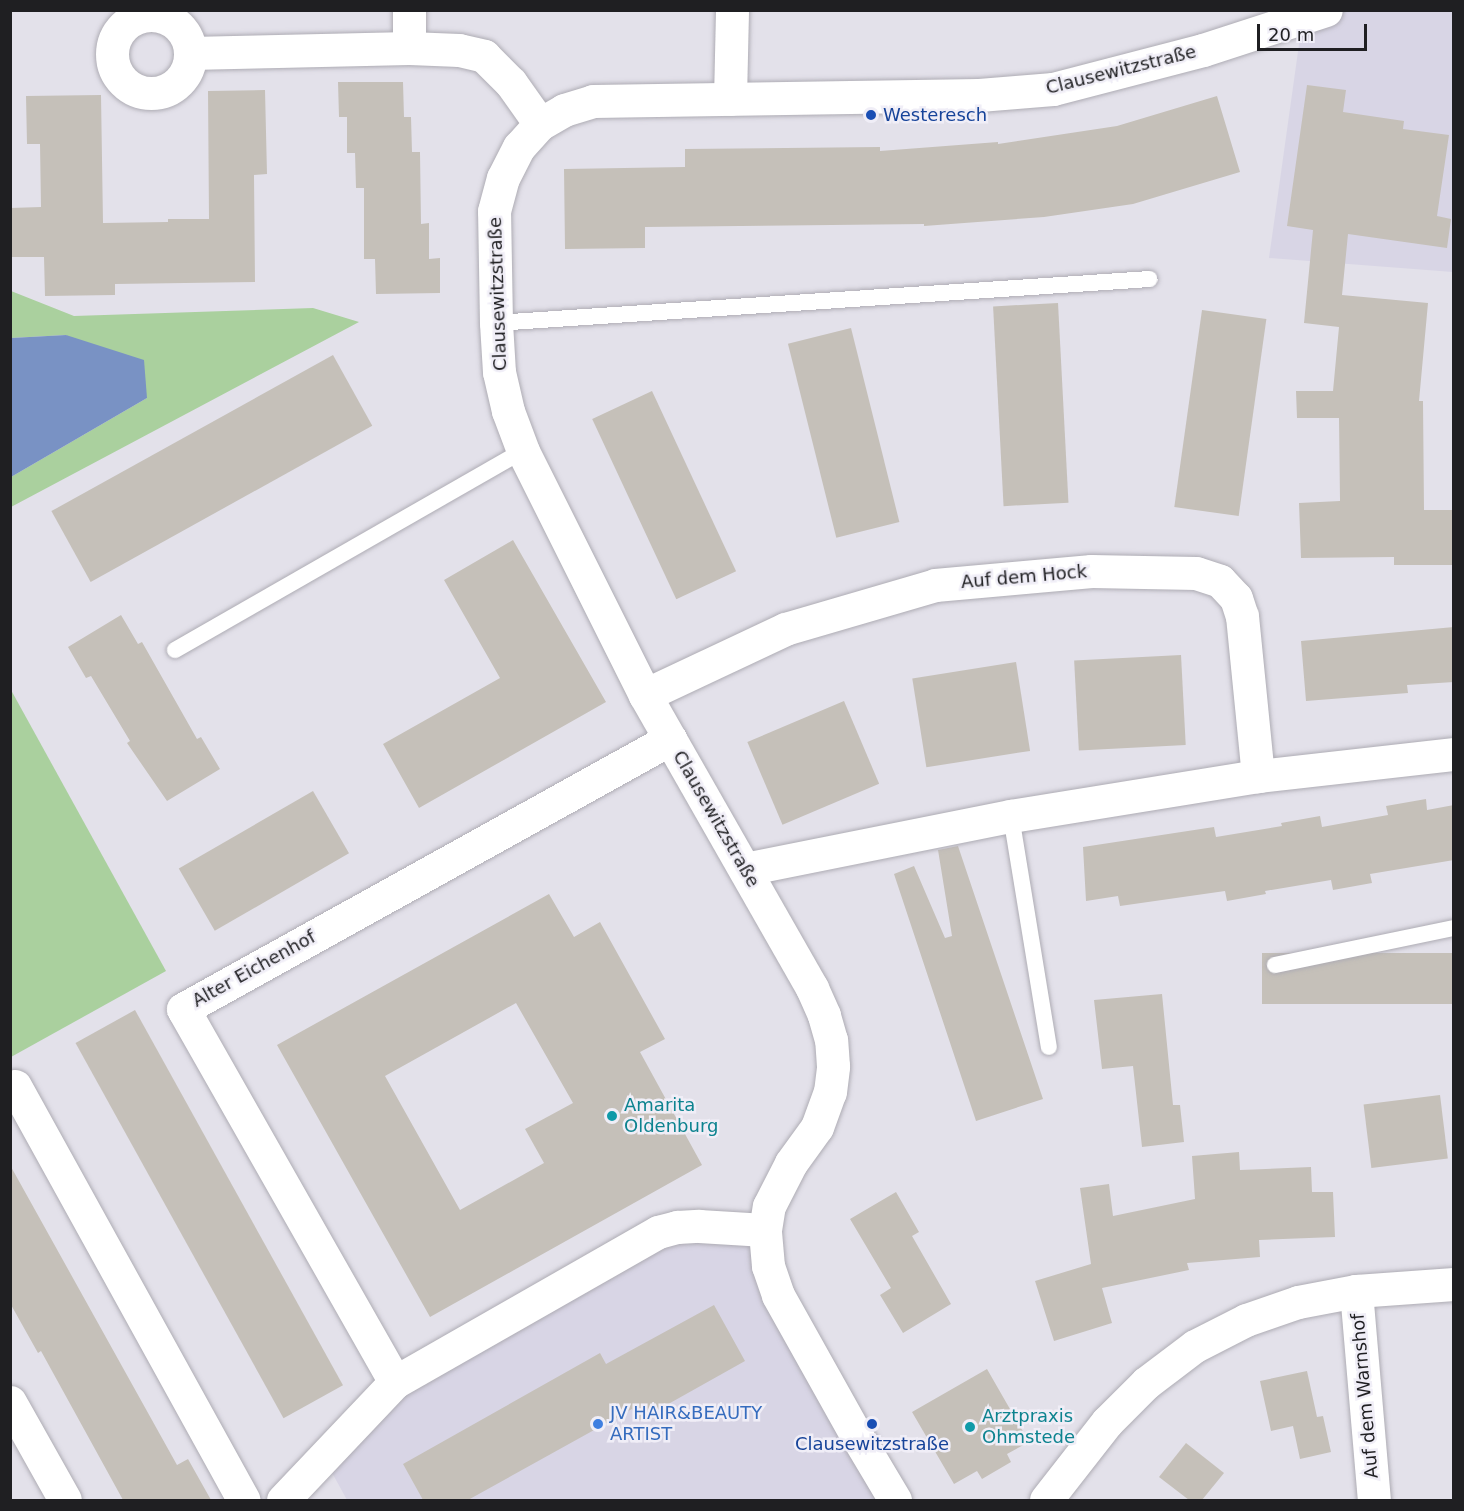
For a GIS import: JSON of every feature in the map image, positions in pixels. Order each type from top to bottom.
[{"type":"street","points":[[409,10],[409,48]]},
{"type":"street","points":[[730,99],[732,10]]},
{"type":"street","name":"Clausewitzstraße","points":[[895,1500],[778,1295],[768,1266],[765,1230],[769,1206],[778,1184],[825,1110],[833,1066],[831,1040],[812,988],[645,694],[523,451],[508,411],[499,372],[494,211],[503,178],[519,147],[540,124],[564,110],[592,101],[979,95],[1053,89],[1203,50],[1326,10]]},
{"type":"street","points":[[151,13],[173,22],[188,41],[190,53],[188,65],[173,85],[149,93],[128,85],[114,68],[112,45],[126,23],[151,13]]},
{"type":"street","points":[[190,53],[409,48],[459,50],[484,56],[511,83],[540,124]]},
{"type":"street","name":"Auf dem Hock","points":[[645,694],[785,629],[935,585],[1091,571],[1196,573],[1220,581],[1236,598],[1242,616],[1258,776]]},
{"type":"street","name":"Alter Eichenhof","points":[[395,1382],[183,1009],[670,739]]},
{"type":"street","points":[[745,869],[1011,816],[1258,776],[1454,754]]},
{"type":"street","points":[[15,1086],[244,1500]]},
{"type":"street","points":[[283,1500],[395,1382],[658,1232],[677,1227],[699,1226],[765,1230]]},
{"type":"street","points":[[1046,1500],[1107,1422],[1146,1383],[1195,1346],[1246,1320],[1298,1302],[1356,1291],[1454,1284]]},
{"type":"street","name":"Auf dem Warnshof","points":[[1356,1291],[1374,1500]]},
{"type":"street","points":[[10,1402],[65,1500]]},
{"type":"lane","points":[[496,323],[1150,279]]},
{"type":"lane","points":[[175,650],[523,451]]},
{"type":"lane","points":[[1011,816],[1049,1047]]},
{"type":"lane","points":[[1275,965],[1454,928]]},
{"type":"shaded area","points":[[1326,10],[1453,11],[1453,272],[1269,258],[1303,16]]},
{"type":"shaded area","points":[[765,1230],[768,1266],[895,1500],[347,1500],[324,1458],[395,1382],[658,1232]]},
{"type":"green space","points":[[11,291],[74,316],[313,308],[359,322],[11,507],[11,477],[147,398],[66,335],[11,338]]},
{"type":"green space","points":[[11,690],[166,971],[11,1057]]},
{"type":"water","points":[[66,335],[144,360],[147,398],[11,477],[11,338]]},
{"type":"building","points":[[338,82],[403,82],[404,117],[411,117],[412,152],[420,152],[421,224],[429,223],[429,259],[440,258],[440,293],[376,294],[375,259],[364,259],[364,188],[356,188],[355,153],[347,153],[347,117],[339,117]]},
{"type":"building","points":[[1307,85],[1346,90],[1343,112],[1404,121],[1403,129],[1449,135],[1437,216],[1451,219],[1447,248],[1348,234],[1342,295],[1428,303],[1419,401],[1423,401],[1424,510],[1452,510],[1452,565],[1394,565],[1394,557],[1301,558],[1299,503],[1340,501],[1339,418],[1297,418],[1296,391],[1333,391],[1339,327],[1304,323],[1313,230],[1287,226]]},
{"type":"building","points":[[265,90],[267,174],[254,175],[255,282],[115,284],[115,295],[45,296],[44,257],[10,257],[10,208],[41,207],[40,144],[27,144],[26,96],[101,95],[103,223],[168,222],[168,219],[209,219],[208,91]]},
{"type":"building","points":[[1217,96],[1240,172],[1133,204],[1044,217],[924,226],[924,224],[645,227],[645,248],[565,249],[564,169],[685,167],[685,149],[880,147],[880,151],[998,142],[998,144],[1117,126]]},
{"type":"building","points":[[1058,303],[1068,503],[1004,506],[993,306]]},
{"type":"building","points":[[1202,310],[1266,319],[1239,516],[1174,507]]},
{"type":"building","points":[[851,328],[899,522],[836,538],[788,344]]},
{"type":"building","points":[[333,355],[372,426],[91,582],[51,511]]},
{"type":"building","points":[[652,391],[736,571],[676,599],[592,419]]},
{"type":"building","points":[[513,540],[606,702],[419,808],[383,744],[500,678],[444,580]]},
{"type":"building","points":[[121,615],[138,644],[142,642],[197,739],[201,737],[220,769],[167,801],[127,743],[130,741],[91,676],[86,678],[68,647]]},
{"type":"building","points":[[1454,627],[1454,682],[1407,685],[1408,693],[1306,701],[1301,641]]},
{"type":"building","points":[[1181,655],[1186,745],[1079,750],[1074,661]]},
{"type":"building","points":[[1016,662],[1030,751],[926,767],[912,678]]},
{"type":"building","points":[[844,701],[879,784],[783,825],[747,742]]},
{"type":"building","points":[[313,791],[349,853],[215,931],[179,868]]},
{"type":"building","points":[[1426,799],[1427,810],[1454,805],[1454,860],[1370,874],[1372,883],[1333,890],[1331,880],[1265,891],[1266,894],[1227,901],[1225,891],[1120,906],[1118,896],[1086,901],[1083,847],[1214,827],[1216,837],[1282,826],[1281,823],[1320,816],[1322,827],[1388,815],[1386,806]]},
{"type":"building","points":[[958,846],[1043,1099],[976,1121],[894,874],[914,866],[945,938],[952,936],[938,850]]},
{"type":"building","name":"Amarita Oldenburg","points":[[549,894],[574,937],[600,922],[665,1039],[640,1052],[702,1165],[430,1317],[277,1045]],"holes":[[[516,1003],[573,1103],[525,1129],[544,1163],[460,1210],[385,1076]]]},
{"type":"building","points":[[1262,953],[1454,953],[1454,1004],[1262,1004]]},
{"type":"building","points":[[1162,994],[1173,1105],[1180,1105],[1184,1142],[1142,1147],[1133,1066],[1102,1069],[1094,1000]]},
{"type":"building","points":[[135,1010],[343,1385],[284,1418],[76,1043]]},
{"type":"building","points":[[1440,1095],[1448,1159],[1371,1168],[1364,1104]]},
{"type":"building","points":[[1239,1152],[1240,1170],[1311,1167],[1312,1192],[1333,1192],[1335,1237],[1259,1240],[1260,1257],[1187,1263],[1189,1270],[1102,1288],[1112,1323],[1054,1341],[1035,1281],[1091,1264],[1080,1188],[1109,1184],[1113,1216],[1195,1199],[1192,1156]]},
{"type":"building","points":[[10,1165],[177,1465],[188,1459],[211,1500],[123,1500],[41,1351],[38,1353],[10,1303]]},
{"type":"building","points":[[896,1192],[919,1232],[912,1236],[951,1304],[903,1333],[880,1295],[891,1288],[850,1219]]},
{"type":"building","points":[[714,1305],[745,1361],[638,1421],[632,1409],[468,1500],[423,1500],[403,1464],[600,1353],[606,1364]]},
{"type":"building","name":"Arztpraxis Ohmstede","points":[[987,1369],[1029,1442],[1007,1454],[1011,1462],[982,1479],[977,1471],[954,1484],[912,1412]]},
{"type":"building","points":[[1307,1371],[1317,1417],[1323,1416],[1331,1452],[1300,1459],[1293,1426],[1271,1431],[1260,1381]]},
{"type":"building","points":[[1186,1443],[1224,1473],[1202,1500],[1189,1500],[1159,1477]]},
{"type":"place","name":"Westeresch","points":[[871,115]]},
{"type":"place","name":"Amarita Oldenburg","points":[[612,1116]]},
{"type":"place","name":"JV HAIR&BEAUTY ARTIST","points":[[598,1424]]},
{"type":"place","name":"Clausewitzstraße","points":[[872,1424]]},
{"type":"place","name":"Arztpraxis Ohmstede","points":[[970,1427]]}]
